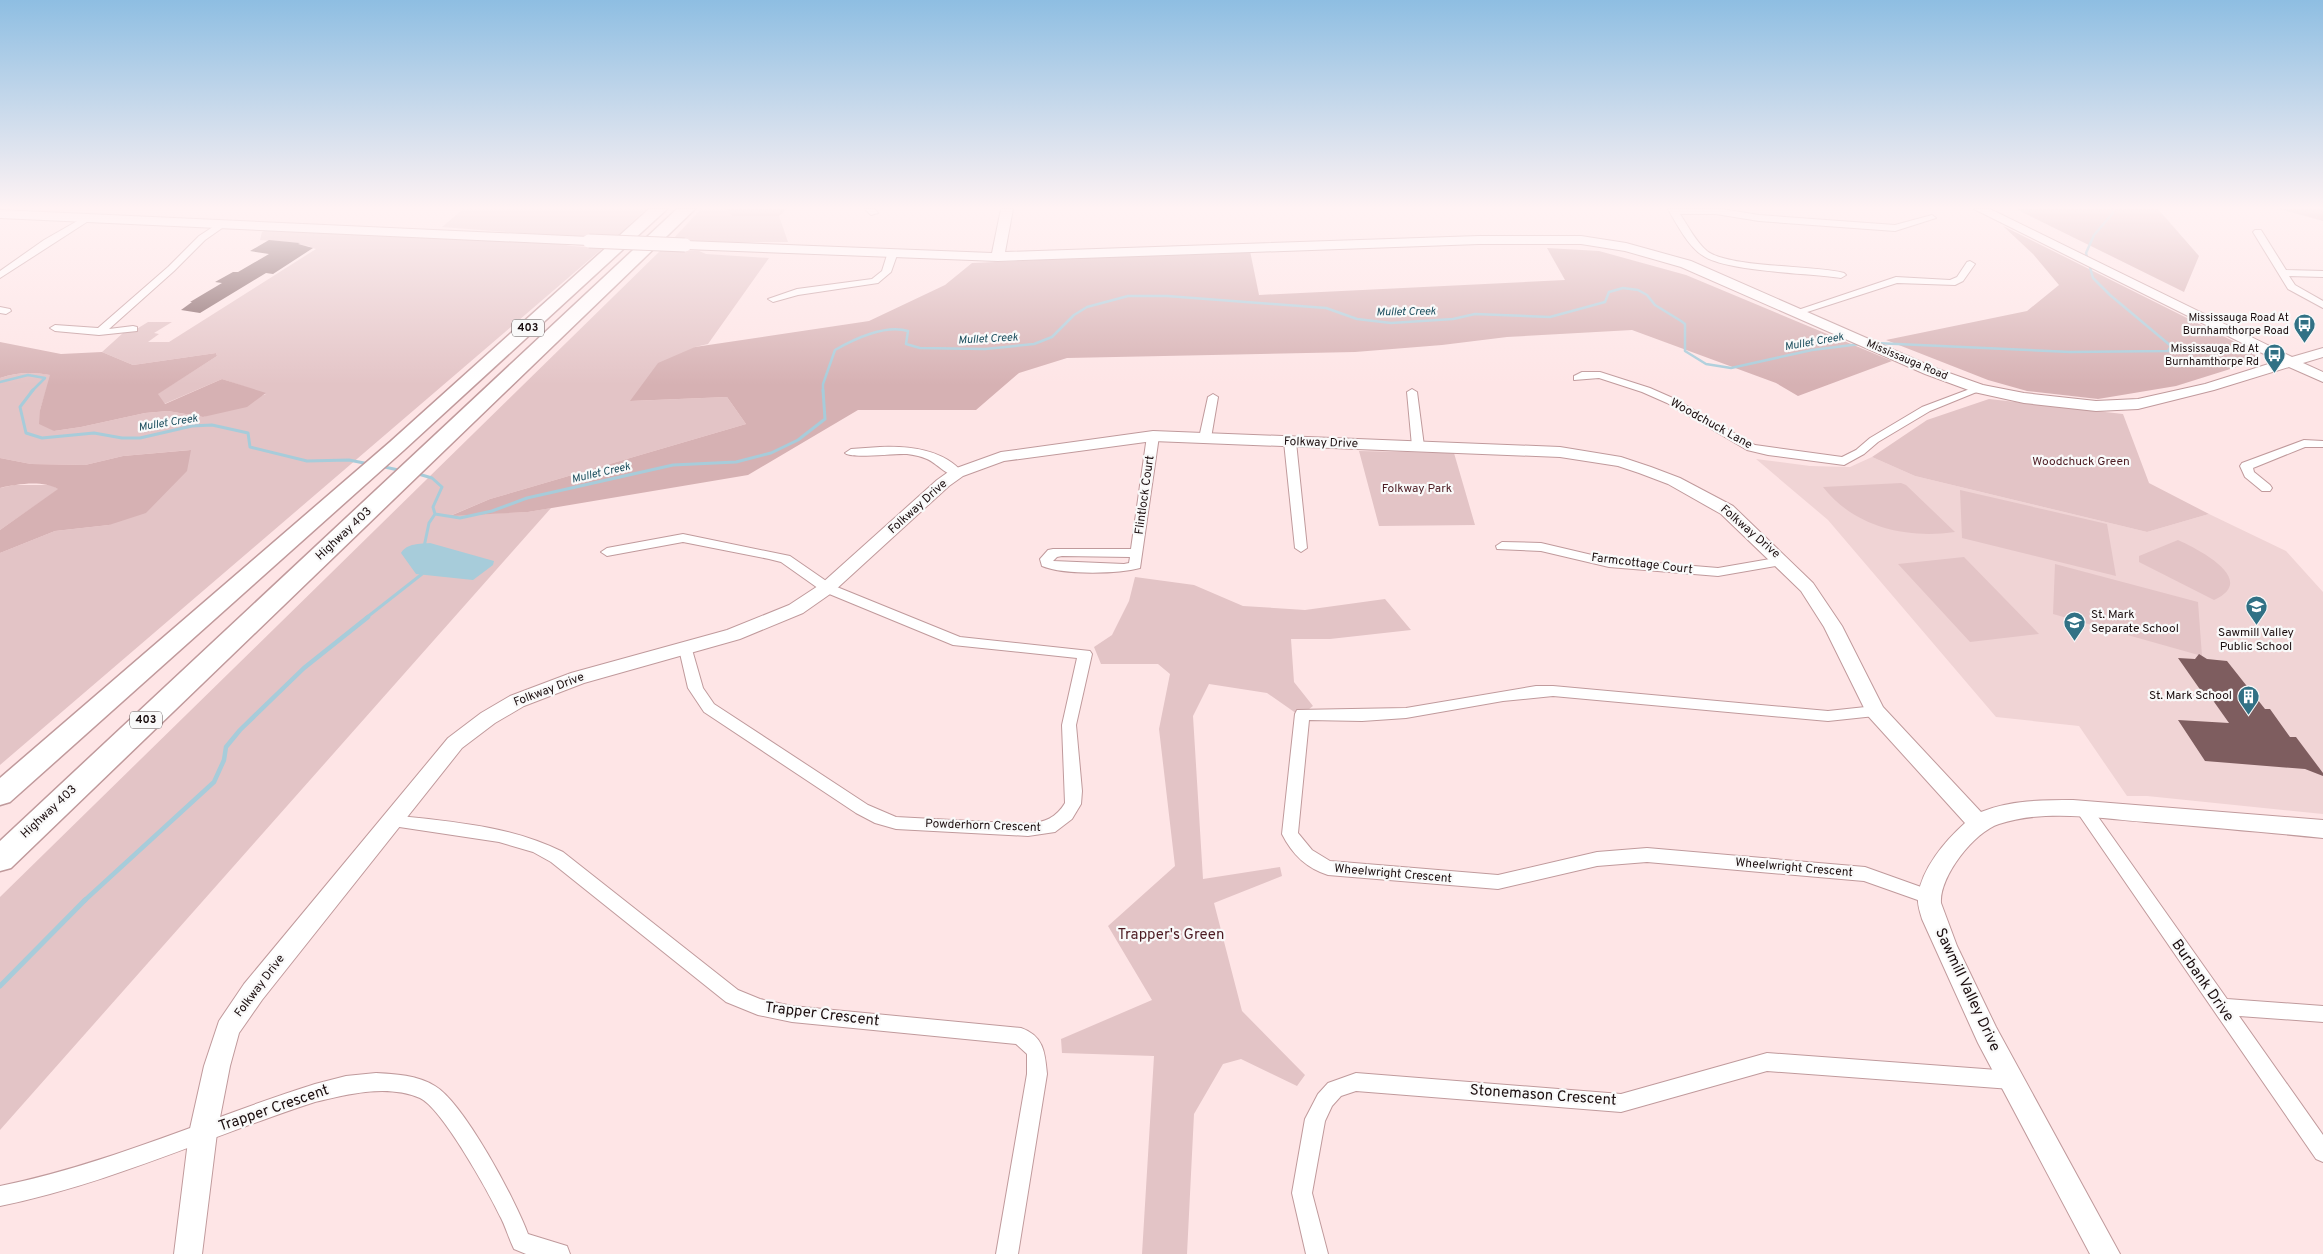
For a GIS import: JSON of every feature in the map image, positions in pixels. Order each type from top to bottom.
[{"type":"highway","name":"403","points":[[0,794],[52,746],[397,446],[595,268]]},
{"type":"highway","name":"Highway 403","points":[[0,859],[626,268]]},
{"type":"highway","points":[[0,789],[52,746]]},
{"type":"main road","name":"Mississauga Road","points":[[1693,268],[1842,332]]},
{"type":"main road","name":"Folkway Drive","points":[[1153,436],[1205,438]]},
{"type":"main road","name":"Folkway Drive","points":[[827,588],[957,473]]},
{"type":"main road","points":[[1978,822],[2013,813],[2083,808]]},
{"type":"street","points":[[0,275],[10,268]]},
{"type":"street","points":[[99,332],[172,268]]},
{"type":"street","points":[[773,298],[797,292],[875,281],[886,272],[888,268]]},
{"type":"street","points":[[1790,268],[1819,270],[1841,275]]},
{"type":"street","points":[[1797,312],[1896,280],[1952,283],[1960,279],[1968,268]]},
{"type":"street","points":[[2098,268],[2323,378]]},
{"type":"street","points":[[2124,268],[2323,364]]},
{"type":"street","points":[[2279,268],[2291,287],[2323,305]]},
{"type":"street","points":[[2282,273],[2323,274]]},
{"type":"street","points":[[55,328],[99,332],[117,332],[133,329]]},
{"type":"street","name":"Mississauga Road","points":[[1842,332],[1979,389],[2096,406],[2138,404],[2208,387],[2323,352]]},
{"type":"street","name":"Woodchuck Lane","points":[[1578,378],[1582,375],[1600,375],[1646,390],[1671,401],[1751,448],[1768,452],[1844,461],[1860,452],[1874,440],[1926,409],[1979,389]]},
{"type":"street","points":[[1412,392],[1418,446]]},
{"type":"street","points":[[1205,438],[1213,397]]},
{"type":"street","name":"Folkway Drive","points":[[957,473],[984,462],[1021,453],[1153,436]]},
{"type":"street","name":"Flintlock Court","points":[[1136,553],[1153,436]]},
{"type":"street","name":"Folkway Drive","points":[[1205,438],[1560,452],[1620,462],[1674,481],[1727,510],[1782,560],[1820,604],[1875,711],[1978,822]]},
{"type":"street","points":[[1290,442],[1301,548]]},
{"type":"street","points":[[2266,488],[2249,474],[2246,466],[2304,443],[2323,444]]},
{"type":"street","points":[[851,453],[892,451],[915,453],[929,456],[957,473]]},
{"type":"street","points":[[607,552],[666,540],[683,538],[698,540],[785,559],[827,588]]},
{"type":"street","name":"Farmcottage Court","points":[[1502,546],[1541,547],[1609,563],[1718,572],[1782,560]]},
{"type":"street","points":[[1062,552],[1136,553],[1135,565],[1124,568],[1054,566],[1047,563],[1046,559],[1053,553],[1062,552]]},
{"type":"street","name":"Folkway Drive","points":[[188,1254],[203,1133],[228,1029],[253,992],[455,743],[488,718],[517,701],[578,678],[733,635],[796,609],[827,588]]},
{"type":"street","name":"Powderhorn Crescent","points":[[686,649],[693,686],[709,708],[862,809],[881,819],[896,822],[1028,830],[1049,828],[1066,815],[1072,804],[1074,791],[1069,726],[1085,654],[958,642],[827,588]]},
{"type":"street","name":"Wheelwright Crescent","points":[[1875,711],[1828,716],[1553,691],[1524,691],[1395,714],[1368,716],[1302,714],[1290,834],[1312,862],[1328,868],[1498,882],[1596,859],[1647,855],[1865,874],[1929,897]]},
{"type":"street","points":[[2083,808],[2323,829]]},
{"type":"street","name":"Burbank Drive","points":[[2083,808],[2220,1007],[2323,1152]]},
{"type":"street","name":"Trapper Crescent","points":[[392,821],[502,835],[544,848],[732,996],[758,1007],[792,1014],[1021,1036],[1036,1051],[1037,1074],[1007,1254]]},
{"type":"street","points":[[1929,897],[1941,866],[1957,844],[1978,822]]},
{"type":"street","name":"Sawmill Valley Drive","points":[[1929,897],[1935,922],[1952,964],[2010,1080],[2106,1254]]},
{"type":"street","points":[[2220,1007],[2323,1014]]},
{"type":"street","name":"Stonemason Crescent","points":[[1317,1254],[1302,1193],[1315,1119],[1325,1100],[1335,1088],[1356,1082],[1621,1103],[1768,1062],[2010,1080]]},
{"type":"street","name":"Trapper Crescent","points":[[0,1196],[34,1190],[203,1133],[316,1092],[365,1082],[402,1083],[430,1092],[448,1111],[506,1205],[521,1242],[559,1254]]},
{"type":"shaded area","points":[[966,268],[1253,268],[1259,295],[1565,280],[1558,268],[1659,268],[1686,275],[1892,361],[1798,396],[1776,383],[1632,330],[1507,337],[1442,345],[1355,352],[1067,358],[1019,373],[976,410],[858,410],[748,475],[528,512],[450,516],[490,499],[746,424],[727,397],[630,401],[658,363],[695,347],[869,321],[945,285]]},
{"type":"shaded area","points":[[2044,268],[2086,268],[2251,350],[2259,360],[2176,386],[2098,399],[2027,391],[1988,380],[1886,340],[2027,311],[2059,285]]},
{"type":"shaded area","points":[[2134,268],[2194,268],[2184,292]]},
{"type":"shaded area","points":[[0,342],[61,354],[102,352],[133,365],[216,353],[217,356],[158,394],[165,404],[222,379],[266,393],[247,407],[203,417],[168,411],[145,413],[54,431],[39,424],[40,410],[50,375],[25,373],[0,378]]},
{"type":"shaded area","points":[[191,450],[187,471],[146,513],[109,525],[55,531],[0,553],[0,530],[58,489],[45,484],[22,484],[0,488],[0,458],[31,464],[85,465],[123,456]]},
{"type":"shaded area","name":"St. Mark Separate School","points":[[1872,457],[1915,476],[2147,532],[2209,514],[2286,551],[2323,592],[2323,814],[2147,796],[2127,796],[2079,726],[1996,717],[1828,520],[1756,459],[1810,466],[1850,467]]},
{"type":"green space","points":[[287,268],[580,268],[0,765],[0,553],[55,531],[109,525],[190,450],[123,456],[85,465],[31,464],[0,458],[0,378],[25,373],[51,375],[40,410],[54,431],[145,413],[168,411],[203,417],[266,394],[222,379],[164,404],[157,394],[217,356],[216,353],[133,365],[102,352],[123,333],[135,330],[148,322],[172,322],[154,333],[159,334],[148,342],[169,342]]},
{"type":"green space","points":[[643,268],[762,268],[708,344],[695,347],[631,401],[727,397],[746,424],[490,499],[452,515],[528,512],[551,508],[0,1130],[0,897]]},
{"type":"green space","name":"Woodchuck Green","points":[[1989,399],[2123,414],[2149,483],[2209,514],[2147,532],[1915,476],[1872,457],[1927,420]]},
{"type":"green space","name":"Folkway Park","points":[[1359,451],[1454,453],[1475,525],[1379,526]]},
{"type":"green space","points":[[1901,483],[1906,485],[1955,532],[1918,534],[1882,527],[1865,521],[1850,512],[1823,487]]},
{"type":"green space","points":[[14,485],[51,485],[59,489],[0,530],[0,488]]},
{"type":"green space","points":[[1960,490],[2107,524],[2116,576],[1962,538]]},
{"type":"green space","points":[[2178,540],[2198,550],[2220,566],[2228,575],[2230,583],[2226,592],[2214,600],[2139,562],[2139,556]]},
{"type":"green space","points":[[1964,557],[2039,634],[1970,642],[1898,564]]},
{"type":"green space","points":[[2055,564],[2198,602],[2202,656],[2053,614]]},
{"type":"green space","name":"Trapper's Green","points":[[1135,577],[1194,585],[1243,606],[1305,610],[1385,599],[1411,630],[1330,639],[1291,639],[1294,682],[1313,706],[1300,716],[1267,693],[1209,684],[1193,716],[1203,879],[1280,867],[1282,876],[1214,903],[1242,1011],[1305,1075],[1297,1086],[1241,1059],[1223,1064],[1194,1114],[1187,1254],[1142,1254],[1154,1056],[1062,1053],[1061,1039],[1152,1000],[1108,926],[1175,866],[1159,729],[1170,674],[1158,664],[1101,664],[1094,647],[1112,635],[1129,601]]},
{"type":"water","points":[[430,543],[494,561],[493,565],[473,580],[416,574],[401,553],[407,547]]},
{"type":"building","points":[[246,268],[283,268],[273,274],[266,273],[200,313],[181,310],[192,302],[190,302],[222,283],[215,282],[233,272],[238,272]]},
{"type":"building","name":"St. Mark School","points":[[2199,654],[2207,659],[2227,661],[2265,709],[2270,709],[2290,737],[2296,737],[2323,773],[2323,776],[2305,769],[2205,761],[2178,720],[2229,723],[2212,699],[2206,698],[2178,658],[2195,659]]},
{"type":"waterway","name":"Mullet Creek","points":[[1875,343],[2070,352],[2168,351],[2171,346],[2110,295],[2093,278],[2090,268]]},
{"type":"waterway","name":"Mullet Creek","points":[[823,390],[823,384],[835,350],[851,341],[870,334],[890,329],[908,331],[906,344],[920,348],[985,349],[1034,344],[1052,337],[1074,315],[1087,307],[1128,296],[1167,296],[1326,308],[1357,319],[1391,323],[1453,319],[1475,314],[1550,317],[1605,302],[1609,292],[1623,288],[1638,290],[1647,295],[1655,305],[1685,324],[1685,351],[1706,364],[1731,368],[1812,350],[1860,344]]},
{"type":"waterway","name":"Mullet Creek","points":[[0,382],[28,375],[45,378],[33,390]]},
{"type":"waterway","name":"Mullet Creek","points":[[33,390],[20,407],[26,433],[42,438],[94,433],[122,438],[140,438],[192,426],[212,425],[248,433],[250,447],[307,461],[349,460],[369,464]]},
{"type":"waterway","name":"Mullet Creek","points":[[435,514],[460,518],[492,511],[527,498],[673,465],[736,462],[771,453],[798,440],[825,419],[823,390]]},
{"type":"waterway","name":"Mullet Creek","points":[[380,466],[403,471]]},
{"type":"waterway","name":"Mullet Creek","points":[[415,473],[432,478],[442,487],[433,507],[435,514]]},
{"type":"waterway","points":[[424,547],[429,523],[435,514]]},
{"type":"waterway","points":[[366,618],[422,574]]},
{"type":"waterway","points":[[84,901],[214,782],[224,760],[226,747],[240,730],[304,668],[368,617]]},
{"type":"waterway","points":[[0,986],[84,901]]},
{"type":"place","name":"Mississauga Road At Burnhamthorpe Road","points":[[2305,343]]},
{"type":"place","name":"Mississauga Rd At Burnhamthorpe Rd","points":[[2275,374]]},
{"type":"place","name":"Sawmill Valley Public School","points":[[2256,625]]},
{"type":"place","name":"St. Mark Separate School","points":[[2075,641]]},
{"type":"place","name":"St. Mark School","points":[[2248,715]]}]
